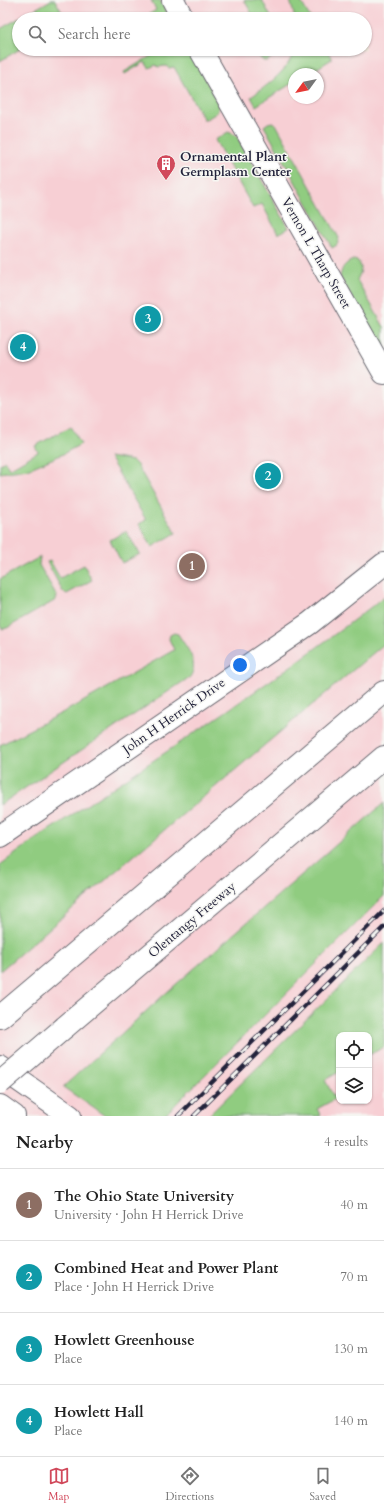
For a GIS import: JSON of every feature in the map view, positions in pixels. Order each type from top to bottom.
[{"type":"main road","points":[[173,0],[179,12]]},
{"type":"main road","name":"Vernon L Tharp Street","points":[[204,56],[384,373]]},
{"type":"main road","name":"John H Herrick Drive","points":[[0,836],[310,623],[384,564]]},
{"type":"main road","points":[[0,1017],[384,692]]},
{"type":"main road","name":"Olentangy Freeway","points":[[0,1083],[384,757]]},
{"type":"main road","points":[[0,1006],[23,998]]},
{"type":"main road","points":[[0,1067],[70,1116]]},
{"type":"main road","points":[[0,1106],[14,1116]]},
{"type":"shaded area","points":[[0,0],[384,0],[384,1116],[0,1116]]},
{"type":"green space","points":[[51,0],[55,0],[62,12],[30,12]]},
{"type":"green space","points":[[151,0],[160,0],[167,12],[153,12],[156,10]]},
{"type":"green space","points":[[244,0],[262,0],[268,12],[251,12]]},
{"type":"green space","points":[[290,0],[300,0],[307,12],[293,12]]},
{"type":"green space","points":[[12,22],[12,54],[0,61],[0,29]]},
{"type":"green space","points":[[151,56],[193,56],[219,104],[218,110],[204,120],[174,67],[158,67],[156,65],[149,68],[145,62],[125,74],[124,72]]},
{"type":"green space","points":[[259,56],[272,56],[267,61],[263,61]]},
{"type":"green space","points":[[292,56],[330,56],[332,59],[318,68],[288,68],[288,86],[256,106],[251,97],[283,70]]},
{"type":"green space","points":[[272,122],[276,124],[339,238],[337,245],[332,248],[264,126]]},
{"type":"green space","points":[[228,132],[236,135],[289,228],[278,234],[262,204],[253,208],[215,140]]},
{"type":"green space","points":[[353,260],[358,261],[361,266],[357,280],[384,327],[384,356],[340,277],[344,266]]},
{"type":"green space","points":[[71,426],[81,444],[61,455],[28,469],[0,473],[0,464],[5,461],[9,469],[38,452],[35,446]]},
{"type":"green space","points":[[109,457],[133,461],[137,465],[176,533],[152,547],[139,524],[146,520]]},
{"type":"green space","points":[[126,531],[140,554],[122,563],[110,540]]},
{"type":"green space","points":[[40,557],[39,565],[57,596],[56,600],[3,629],[0,627],[0,579]]},
{"type":"green space","points":[[50,561],[60,578],[84,565],[92,580],[67,594],[63,592],[47,562]]},
{"type":"green space","points":[[384,597],[384,644],[0,971],[0,865],[34,840],[299,661]]},
{"type":"green space","points":[[174,633],[178,634],[193,660],[193,671],[190,677],[0,805],[0,745],[77,705],[174,650],[169,639],[170,635]]},
{"type":"green space","points":[[384,803],[384,896],[164,1116],[105,1116],[63,1087],[166,993]]},
{"type":"green space","points":[[384,943],[384,1047],[372,1053],[372,1032],[336,1032],[336,1074],[325,1080],[335,1099],[317,1109],[321,1116],[208,1116]]},
{"type":"railway","points":[[178,1116],[384,911]]},
{"type":"railway","points":[[194,1116],[384,927]]},
{"type":"place","name":"Ornamental Plant Germplasm Center","points":[[166,181]]},
{"type":"place","name":"Howlett Greenhouse","points":[[148,319]]},
{"type":"place","name":"Howlett Hall","points":[[23,347]]},
{"type":"place","name":"Combined Heat and Power Plant","points":[[268,476]]},
{"type":"place","name":"The Ohio State University","points":[[192,566]]}]
